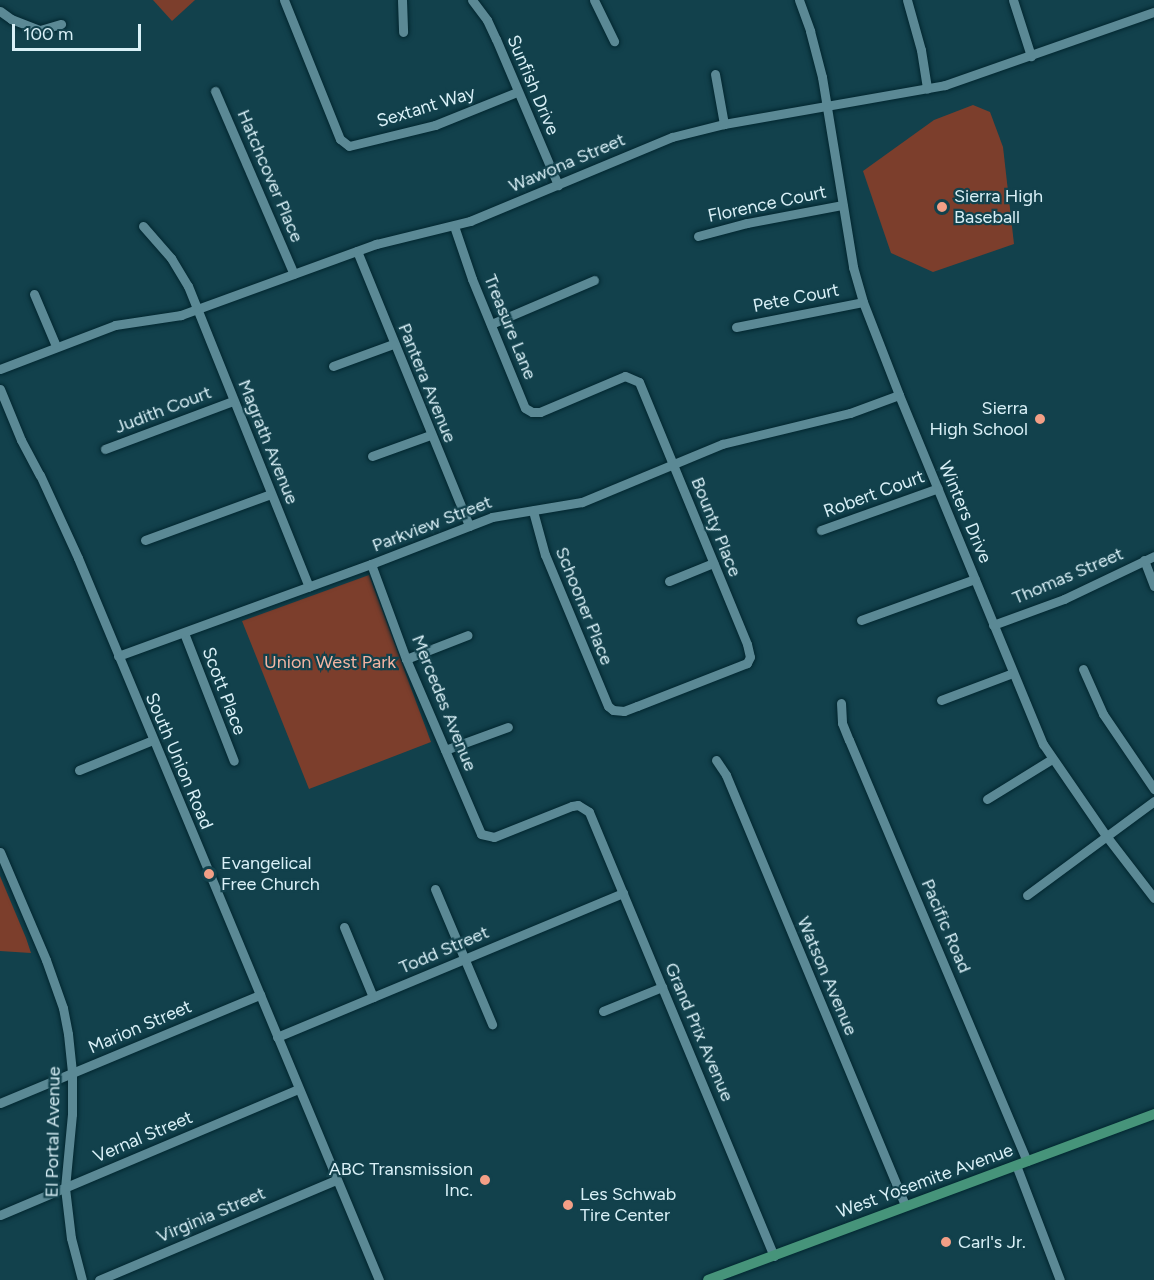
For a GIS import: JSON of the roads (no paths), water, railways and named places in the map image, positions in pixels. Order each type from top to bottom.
[{"type":"main road","name":"West Yosemite Avenue","points":[[708,1280],[1154,1114]]},
{"type":"street","name":"Sextant Way","points":[[284,0],[343,143],[353,146],[435,125],[517,92]]},
{"type":"street","points":[[402,0],[403,32]]},
{"type":"street","name":"Sunfish Drive","points":[[472,0],[487,20],[558,185]]},
{"type":"street","points":[[594,0],[614,41]]},
{"type":"street","name":"Winters Drive","points":[[799,0],[810,31],[826,106],[842,205],[863,302],[899,395],[1031,719],[1052,759],[1107,837],[1154,898]]},
{"type":"street","points":[[907,0],[921,50],[927,89]]},
{"type":"street","points":[[1012,0],[1031,56]]},
{"type":"street","points":[[0,11],[11,19],[40,30],[61,24]]},
{"type":"street","name":"Wawona Street","points":[[0,369],[115,325],[181,315],[389,239],[454,226],[672,137],[724,124],[927,89],[1031,56],[1154,12]]},
{"type":"street","points":[[715,74],[724,124]]},
{"type":"street","name":"Hatchcover Place","points":[[215,91],[294,274]]},
{"type":"street","name":"Florence Court","points":[[698,236],[747,223],[842,205]]},
{"type":"street","name":"Magrath Avenue","points":[[143,226],[171,258],[198,309],[309,587]]},
{"type":"street","name":"Treasure Lane","points":[[454,226],[490,324],[525,408],[540,412],[625,376],[639,382],[641,388]]},
{"type":"street","name":"Pantera Avenue","points":[[357,250],[393,344],[469,526]]},
{"type":"street","points":[[490,324],[594,280]]},
{"type":"street","points":[[34,294],[56,346]]},
{"type":"street","name":"Pete Court","points":[[736,327],[863,302]]},
{"type":"street","points":[[333,366],[393,344]]},
{"type":"street","name":"Bounty Place","points":[[641,388],[750,652],[747,663],[732,671]]},
{"type":"street","name":"South Union Road","points":[[0,389],[21,440],[40,475],[78,558],[379,1280]]},
{"type":"street","name":"Parkview Street","points":[[118,656],[371,564],[492,517],[582,502],[748,435],[850,412],[899,395]]},
{"type":"street","name":"Judith Court","points":[[105,449],[233,401]]},
{"type":"street","points":[[372,456],[430,435]]},
{"type":"street","name":"Robert Court","points":[[821,530],[938,488]]},
{"type":"street","points":[[145,540],[271,494]]},
{"type":"street","name":"Schooner Place","points":[[533,511],[545,555],[608,706],[614,710],[624,711],[732,671]]},
{"type":"street","name":"Thomas Street","points":[[993,625],[1064,599],[1154,556]]},
{"type":"street","points":[[1144,560],[1154,586]]},
{"type":"street","points":[[669,581],[713,563]]},
{"type":"street","name":"Mercedes Avenue","points":[[371,564],[406,659],[481,834],[494,837],[573,806],[585,808],[593,822]]},
{"type":"street","points":[[861,620],[975,579]]},
{"type":"street","name":"Scott Place","points":[[184,633],[234,762]]},
{"type":"street","points":[[406,659],[468,635]]},
{"type":"street","points":[[1083,669],[1103,714],[1154,789]]},
{"type":"street","points":[[941,700],[1013,673]]},
{"type":"street","name":"Pacific Road","points":[[841,703],[842,723],[1027,1161]]},
{"type":"street","points":[[445,750],[508,727]]},
{"type":"street","points":[[79,770],[153,740]]},
{"type":"street","points":[[987,799],[1052,759]]},
{"type":"street","name":"Watson Avenue","points":[[716,760],[730,786],[905,1205]]},
{"type":"street","points":[[1026,895],[1154,801]]},
{"type":"street","name":"Grand Prix Avenue","points":[[593,822],[774,1256]]},
{"type":"street","name":"El Portal Avenue","points":[[0,852],[63,1008],[72,1073],[65,1188],[71,1238],[82,1280]]},
{"type":"street","points":[[435,889],[492,1024]]},
{"type":"street","name":"Todd Street","points":[[277,1037],[623,893]]},
{"type":"street","points":[[344,927],[374,997]]},
{"type":"street","points":[[603,1011],[662,987]]},
{"type":"street","name":"Marion Street","points":[[0,1103],[260,995]]},
{"type":"street","name":"Vernal Street","points":[[0,1215],[298,1089]]},
{"type":"street","points":[[1016,1165],[1060,1280]]},
{"type":"street","name":"Virginia Street","points":[[99,1280],[336,1180]]},
{"type":"place","name":"Sierra High Baseball","points":[[942,207]]},
{"type":"place","name":"Sierra High School","points":[[1040,419]]},
{"type":"place","name":"Evangelical Free Church","points":[[209,874]]},
{"type":"place","name":"ABC Transmission Inc.","points":[[485,1180]]},
{"type":"place","name":"Les Schwab Tire Center","points":[[568,1205]]},
{"type":"place","name":"Carl's Jr.","points":[[946,1242]]},
{"type":"park label","name":"Union West Park","points":[[330,662]]}]
